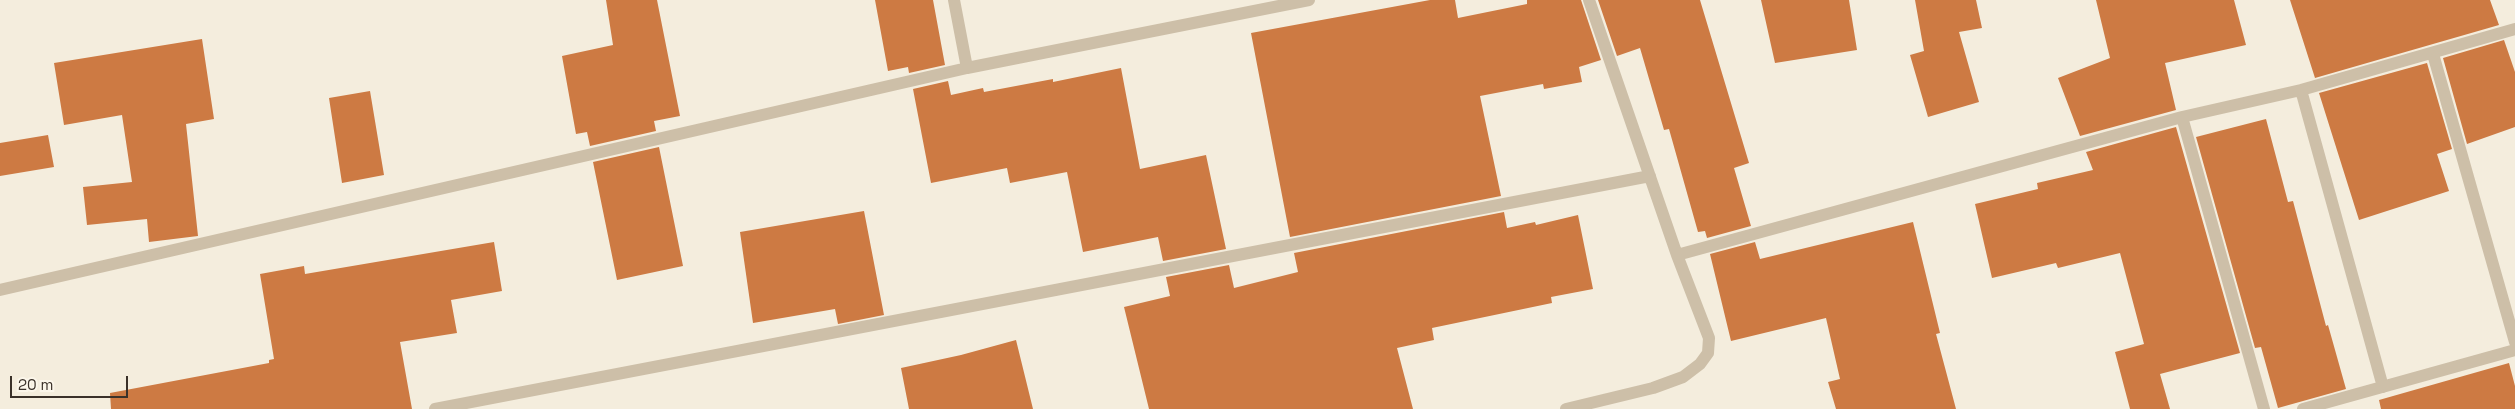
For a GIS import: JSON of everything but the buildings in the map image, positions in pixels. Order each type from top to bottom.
[{"type":"street","points":[[954,0],[967,68]]},
{"type":"street","points":[[0,290],[967,68],[1281,3],[1309,0]]},
{"type":"street","points":[[1566,409],[1653,388],[1683,377],[1700,364],[1708,353],[1708,338],[1589,0]]},
{"type":"street","points":[[1677,254],[2182,117],[2301,90],[2433,54],[2515,29]]},
{"type":"street","points":[[2433,54],[2515,342]]},
{"type":"street","points":[[2301,90],[2383,387]]},
{"type":"street","points":[[2182,117],[2264,409]]},
{"type":"street","points":[[435,409],[1650,176]]},
{"type":"street","points":[[2303,409],[2515,350]]}]
